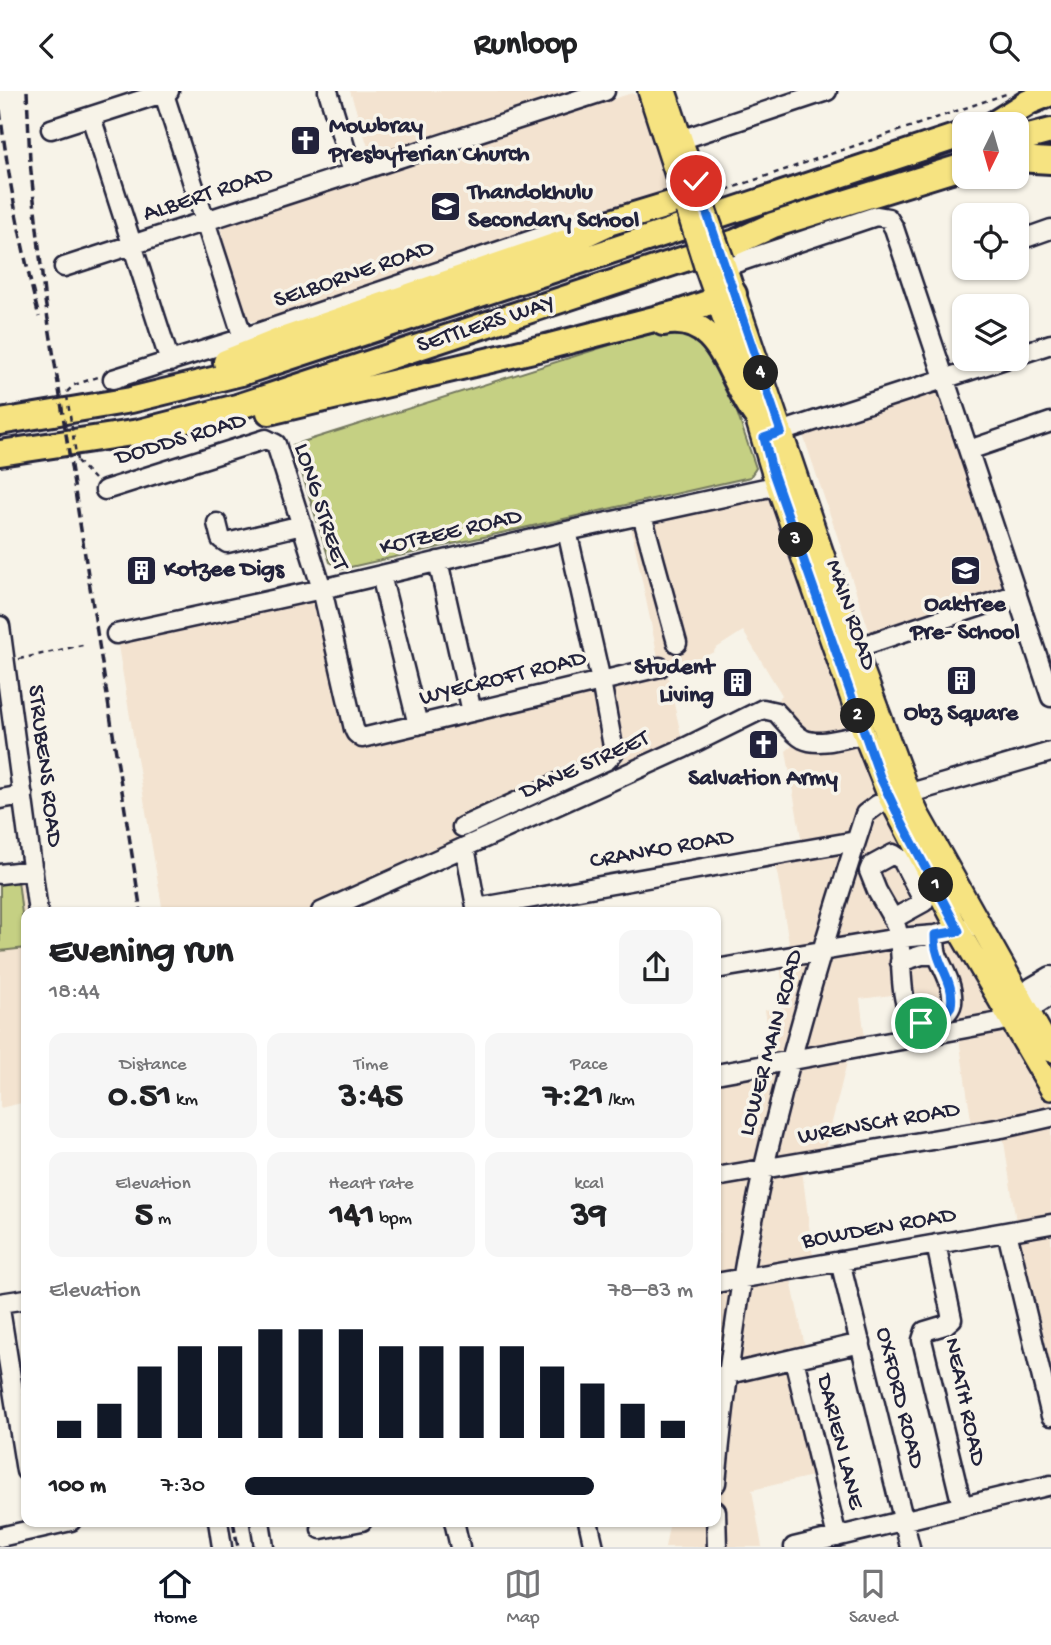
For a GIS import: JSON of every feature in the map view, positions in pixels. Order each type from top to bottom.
[{"type":"highway","points":[[1014,112],[1051,93]]},
{"type":"highway","points":[[1029,113],[1051,106]]},
{"type":"highway","points":[[1029,137],[1051,131]]},
{"type":"highway","name":"SETTLERS WAY","points":[[0,422],[131,400],[209,382],[273,363],[952,138]]},
{"type":"highway","points":[[804,214],[862,188],[952,159]]},
{"type":"highway","points":[[1029,159],[1051,160]]},
{"type":"highway","name":"SETTLERS WAY","points":[[0,453],[157,427],[245,405],[736,242],[804,214],[952,170]]},
{"type":"highway","points":[[131,400],[279,341],[577,238],[611,222],[698,200]]},
{"type":"highway","points":[[157,427],[235,419],[546,347],[681,312],[726,297]]},
{"type":"highway","points":[[606,331],[624,331],[677,320],[695,325],[707,333],[721,351],[748,405],[763,413]]},
{"type":"main road","name":"MAIN ROAD","points":[[649,91],[698,200],[715,266],[763,413],[899,796],[959,931],[993,969]]},
{"type":"main road","name":"MAIN ROAD","points":[[665,91],[674,142]]},
{"type":"main road","name":"MAIN ROAD","points":[[846,652],[864,734],[899,796],[918,814],[980,924],[993,969],[1016,1011],[1045,1054],[1051,1089]]},
{"type":"street","points":[[328,91],[354,173]]},
{"type":"street","name":"ALBERT ROAD","points":[[64,267],[606,91]]},
{"type":"street","points":[[674,142],[827,91]]},
{"type":"street","points":[[51,129],[165,92],[243,338]]},
{"type":"street","points":[[91,117],[170,362]]},
{"type":"street","points":[[715,266],[876,216],[888,218],[894,228],[945,378],[958,435],[969,450],[1051,697]]},
{"type":"street","name":"SELBORNE ROAD","points":[[113,379],[243,338],[576,225],[611,222]]},
{"type":"street","points":[[1029,237],[1051,229]]},
{"type":"street","points":[[1029,351],[1051,344]]},
{"type":"street","points":[[763,413],[889,403],[967,371]]},
{"type":"street","points":[[969,450],[1051,422]]},
{"type":"street","name":"DODDS ROAD","points":[[106,490],[260,441],[272,441]]},
{"type":"street","name":"LONG STREET","points":[[272,441],[278,449],[321,589],[354,729],[358,736]]},
{"type":"street","name":"KOTZEE ROAD","points":[[116,634],[787,483]]},
{"type":"street","points":[[642,515],[677,643]]},
{"type":"street","points":[[217,523],[221,539],[227,543],[302,525]]},
{"type":"street","points":[[462,827],[611,757],[614,746],[567,531]]},
{"type":"street","points":[[438,561],[472,712]]},
{"type":"street","points":[[381,575],[418,725]]},
{"type":"street","points":[[846,652],[1017,594]]},
{"type":"street","name":"STRUBENS ROAD","points":[[0,626],[37,907]]},
{"type":"street","name":"WYECROFT ROAD","points":[[358,736],[367,738],[660,667]]},
{"type":"street","name":"DANE STREET","points":[[332,907],[684,748],[763,709],[776,712],[792,731],[807,741],[817,742],[864,734]]},
{"type":"street","points":[[899,796],[1051,752]]},
{"type":"street","points":[[0,799],[23,795]]},
{"type":"street","name":"LOWER MAIN ROAD","points":[[721,1393],[722,1375],[764,1168],[823,950],[865,814],[877,805],[899,796]]},
{"type":"street","name":"CRANKO ROAD","points":[[493,907],[856,841]]},
{"type":"street","points":[[465,847],[475,907]]},
{"type":"street","points":[[894,919],[924,902],[902,860],[893,854],[869,869],[870,879],[894,919],[911,1016],[918,1022],[928,1022],[945,1015],[952,1002],[943,966],[937,955],[935,935]]},
{"type":"street","points":[[0,874],[33,870]]},
{"type":"street","points":[[721,968],[898,938],[959,931],[980,924]]},
{"type":"street","points":[[900,962],[922,955],[937,955]]},
{"type":"street","points":[[1016,1011],[1032,987],[1051,976]]},
{"type":"street","points":[[721,1073],[999,1023],[1016,1011],[1051,995]]},
{"type":"street","name":"WRENSCH ROAD","points":[[721,1176],[1002,1128],[1051,1117]]},
{"type":"street","name":"BOWDEN ROAD","points":[[721,1282],[1051,1224]]},
{"type":"street","points":[[1007,1232],[1051,1416]]},
{"type":"street","name":"NEATH ROAD","points":[[936,1244],[952,1319],[946,1325],[925,1331],[922,1340],[962,1506]]},
{"type":"street","name":"OXFORD ROAD","points":[[840,1261],[909,1547]]},
{"type":"street","points":[[0,1303],[21,1300]]},
{"type":"street","points":[[0,1309],[21,1440]]},
{"type":"street","points":[[722,1375],[861,1343]]},
{"type":"street","name":"DARIEN LANE","points":[[794,1359],[837,1537]]},
{"type":"street","points":[[802,1546],[1051,1485]]},
{"type":"street","points":[[0,1537],[29,1527]]},
{"type":"street","points":[[219,1527],[222,1547]]},
{"type":"street","points":[[261,1527],[264,1547]]},
{"type":"street","points":[[320,1527],[325,1547]]},
{"type":"street","points":[[455,1527],[460,1547]]},
{"type":"street","points":[[589,1527],[594,1547]]},
{"type":"street","points":[[716,1527],[717,1547]]},
{"type":"path","points":[[698,200],[1013,91]]},
{"type":"path","points":[[106,490],[77,461],[67,396],[74,385],[108,374],[113,379]]},
{"type":"path","points":[[3,663],[87,644]]},
{"type":"shaded area","points":[[350,91],[588,91],[379,158],[370,153]]},
{"type":"shaded area","name":"Thandokhulu Secondary School","points":[[632,93],[639,97],[667,187],[665,191],[257,322],[246,320],[222,236],[222,229],[226,224]]},
{"type":"shaded area","points":[[939,389],[1006,592],[871,636],[803,435]]},
{"type":"shaded area","points":[[777,485],[864,734],[961,892],[1051,1051],[1051,1416],[1007,1232],[1017,1229],[1002,1128],[973,1133],[958,1032],[900,1042],[892,995],[860,999],[866,1047],[850,1050],[823,1158],[801,1162],[814,1265],[789,1270],[807,1356],[795,1359],[821,1474],[752,1490],[762,1547],[665,1547],[669,1527],[721,1527],[721,1073],[774,1064],[765,1010],[786,1007],[779,958],[791,955],[774,854],[803,849],[786,751],[801,738],[770,709],[782,695],[743,631],[714,652],[667,673],[684,748],[332,907],[162,907],[116,634],[322,589],[356,733],[660,667],[629,518]]},
{"type":"shaded area","points":[[21,874],[25,907],[21,907],[21,1103],[0,1108],[0,878]]},
{"type":"green space","points":[[673,329],[696,334],[727,383],[756,468],[750,477],[342,569],[330,562],[293,445],[629,339]]},
{"type":"green space","points":[[18,880],[21,949],[0,951],[0,883]]},
{"type":"railway","points":[[27,91],[30,162],[44,294],[140,907]]},
{"type":"railway","points":[[0,110],[16,214],[39,317]]},
{"type":"railway","points":[[234,1527],[238,1547]]},
{"type":"place","name":"Mowbray Presbyterian Church","points":[[306,141]]},
{"type":"place","name":"Thandokhulu Secondary School","points":[[445,207]]},
{"type":"place","name":"Kotzee Digs","points":[[141,570]]},
{"type":"place","name":"Oaktree Pre- School","points":[[965,571]]},
{"type":"place","name":"Obz Square","points":[[961,680]]},
{"type":"place","name":"Student Living","points":[[737,682]]},
{"type":"place","name":"Salvation Army","points":[[763,745]]},
{"type":"route","points":[[696,181],[781,432],[764,438],[772,470],[864,734],[890,799],[959,931],[935,935],[937,955],[949,986],[951,1006],[942,1018],[921,1023]]}]
